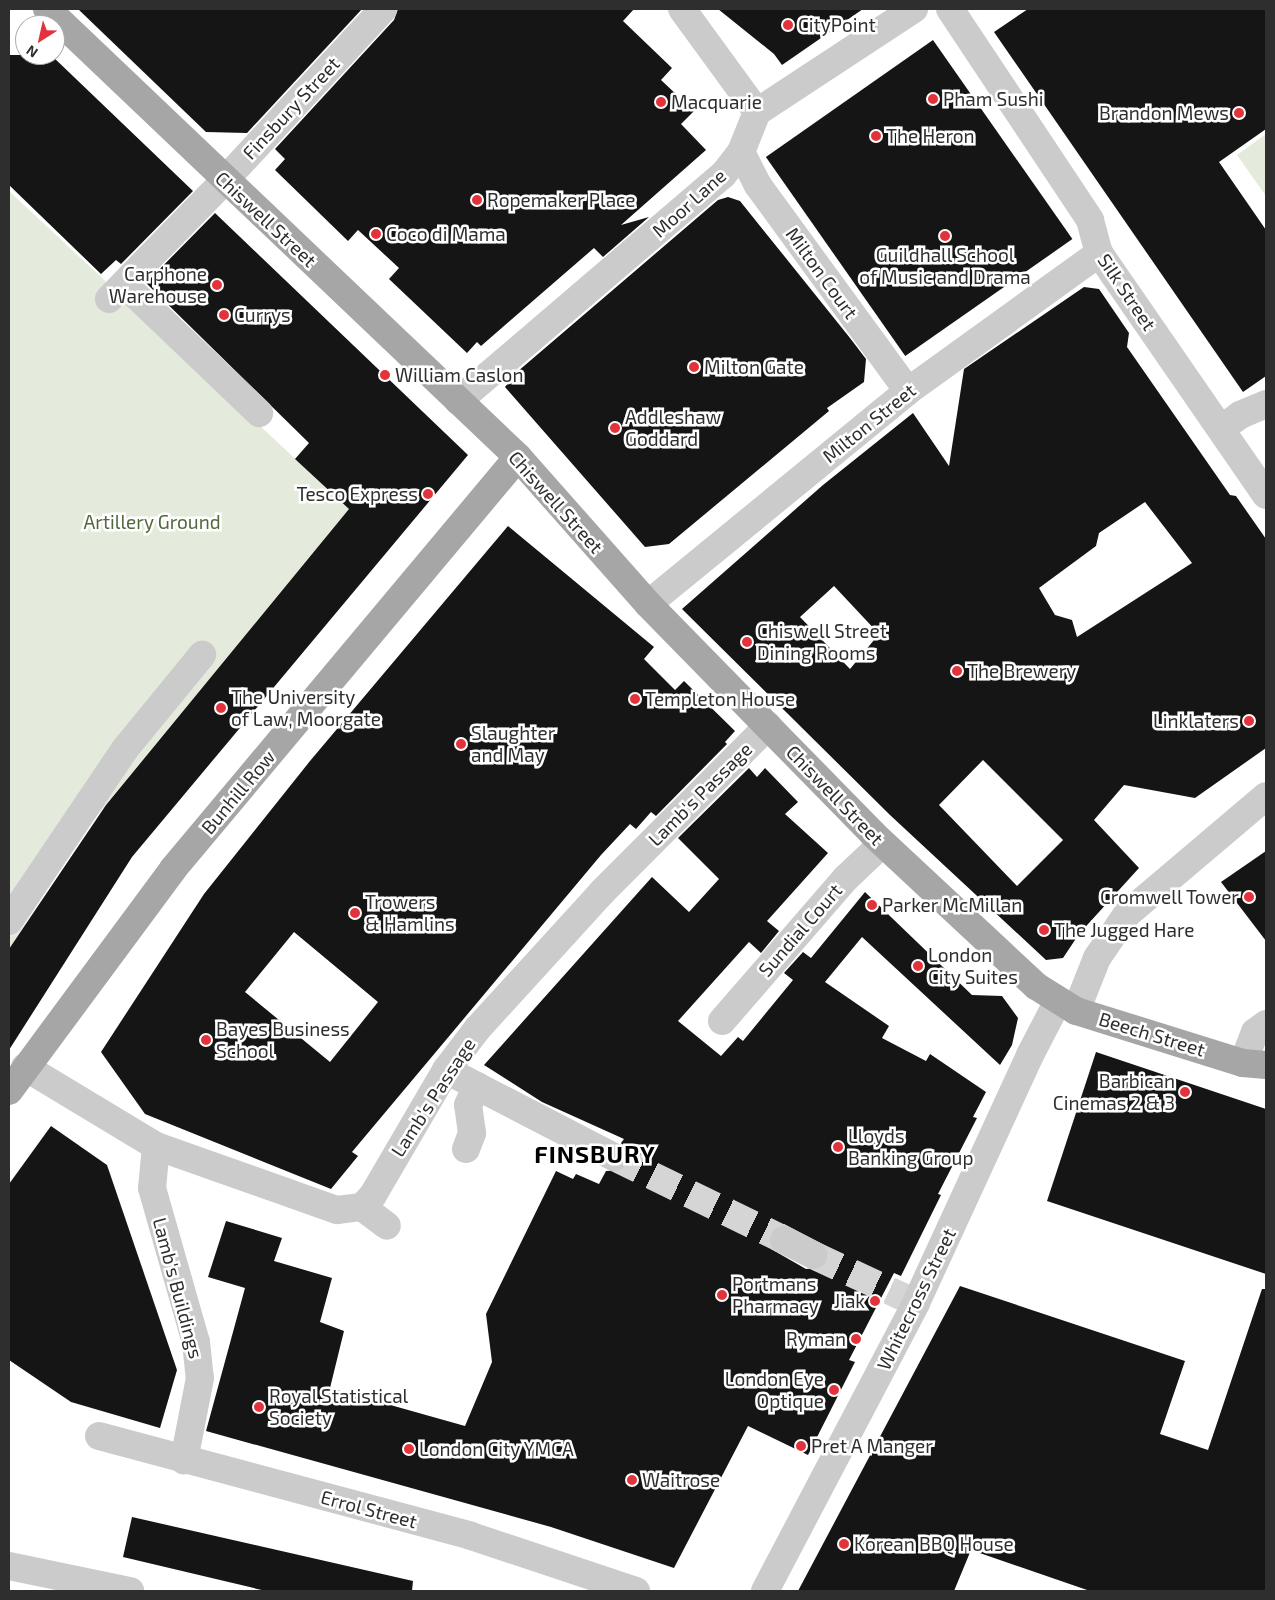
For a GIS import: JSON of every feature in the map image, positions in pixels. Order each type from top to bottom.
[{"type":"main road","name":"Chiswell Street","points":[[47,9],[224,181],[518,457],[648,604],[882,844],[1036,986],[1067,1006]]},
{"type":"main road","name":"Bunhill Row","points":[[9,1090],[173,869],[518,457]]},
{"type":"main road","name":"Beech Street","points":[[1067,1006],[1256,1068]]},
{"type":"street","name":"Finsbury Street","points":[[259,413],[116,292],[224,181],[383,9]]},
{"type":"street","points":[[682,9],[757,112],[914,9]]},
{"type":"street","name":"Silk Street","points":[[950,9],[1090,220],[1099,253],[1266,495]]},
{"type":"street","name":"Moor Lane","points":[[458,401],[723,175],[741,152],[757,112]]},
{"type":"street","name":"Milton Court","points":[[741,152],[758,184],[908,391]]},
{"type":"street","name":"Milton Street","points":[[648,604],[908,391],[1099,253]]},
{"type":"street","points":[[1221,429],[1240,415],[1266,404]]},
{"type":"street","points":[[9,921],[126,749],[202,655]]},
{"type":"street","name":"Lamb's Passage","points":[[362,1207],[373,1195],[446,1070],[478,1028],[602,892],[768,726]]},
{"type":"street","points":[[1067,1006],[1127,914],[1266,796]]},
{"type":"street","name":"Sundial Court","points":[[722,1021],[846,878],[882,844]]},
{"type":"street","name":"Whitecross Street","points":[[765,1591],[916,1303],[1030,1055],[1067,1006]]},
{"type":"street","points":[[1256,1068],[1255,1032],[1266,1024]]},
{"type":"street","points":[[25,1067],[156,1146],[337,1210],[362,1207],[387,1226]]},
{"type":"street","points":[[446,1070],[614,1157]]},
{"type":"street","points":[[466,1149],[472,1133],[468,1106],[477,1086]]},
{"type":"street","name":"Lamb's Buildings","points":[[156,1146],[152,1188],[196,1342],[200,1378],[184,1460]]},
{"type":"street","points":[[784,1240],[814,1255]]},
{"type":"street","name":"Errol Street","points":[[99,1436],[471,1536],[636,1591]]},
{"type":"street","points":[[9,1566],[117,1590]]},
{"type":"green space","points":[[1266,134],[1266,196],[1237,155]]},
{"type":"green space","name":"Artillery Ground","points":[[9,191],[349,509],[86,829],[9,949]]},
{"type":"building","points":[[78,9],[362,9],[247,133],[206,132]]},
{"type":"building","name":"Ropemaker Place","points":[[398,9],[634,9],[623,21],[672,68],[661,80],[694,111],[681,124],[706,150],[621,225],[649,217],[603,257],[594,248],[481,346],[477,342],[467,353],[389,279],[399,268],[358,230],[348,241],[275,170],[285,159],[275,149],[394,20]]},
{"type":"building","name":"CityPoint","points":[[718,9],[863,9],[782,65],[774,54]]},
{"type":"building","points":[[1028,9],[1266,9],[1266,129],[1219,162],[1266,230],[1266,376],[1243,392],[994,32]]},
{"type":"building","name":"Guildhall School of Music and Drama","points":[[933,40],[1072,239],[905,356],[766,157]]},
{"type":"building","points":[[9,55],[15,55],[15,65],[61,65],[193,191],[121,264],[116,260],[101,274],[9,185]]},
{"type":"building","name":"Milton Gate","points":[[728,197],[740,201],[866,359],[864,382],[827,408],[829,411],[669,544],[645,547],[505,387],[517,372],[718,200]]},
{"type":"building","points":[[215,213],[468,455],[132,857],[9,1050],[9,949],[106,805],[349,509],[295,459],[309,443],[146,283]]},
{"type":"building","points":[[1084,287],[1099,289],[1129,333],[1127,347],[1230,495],[1236,496],[1266,539],[1266,748],[1195,798],[1124,785],[1094,820],[1139,868],[1079,934],[1063,958],[1046,960],[890,815],[682,609],[823,485],[913,413],[949,466],[964,369]],"holes":[[[1145,502],[1192,563],[1077,637],[1072,620],[1055,615],[1039,588],[1096,546],[1099,533]],[[834,586],[879,634],[850,669],[800,617]],[[983,760],[1063,840],[1017,886],[939,805]]]},
{"type":"building","points":[[508,526],[654,647],[644,659],[675,690],[684,681],[735,731],[725,742],[727,744],[656,816],[651,812],[636,829],[630,824],[601,855],[352,1152],[358,1156],[331,1189],[145,1114],[101,1052],[204,894],[310,761]],"holes":[[[294,932],[378,1002],[330,1062],[245,992]]]},
{"type":"building","points":[[749,768],[757,777],[765,768],[798,802],[785,814],[828,853],[767,921],[779,931],[761,953],[749,942],[678,1021],[721,1056],[738,1037],[743,1041],[793,980],[784,973],[803,952],[811,958],[865,892],[972,995],[1002,996],[1018,1018],[1012,1045],[1000,1065],[862,937],[825,982],[889,1026],[882,1038],[926,1061],[930,1054],[986,1092],[973,1117],[977,1118],[938,1194],[941,1195],[901,1276],[894,1273],[849,1360],[855,1362],[808,1455],[748,1426],[674,1568],[551,1527],[206,1431],[245,1288],[208,1277],[226,1221],[282,1238],[274,1261],[332,1278],[320,1322],[344,1331],[330,1388],[465,1426],[492,1362],[486,1314],[556,1171],[573,1179],[576,1174],[599,1184],[606,1171],[623,1170],[630,1157],[621,1143],[624,1139],[542,1102],[484,1065],[652,877],[689,912],[719,879],[678,838]],"holes":[[[784,1224],[826,1246],[829,1255],[822,1268],[806,1269],[771,1249],[770,1233]]]},
{"type":"building","name":"Cromwell Tower","points":[[1266,851],[1266,941],[1221,882]]},
{"type":"building","points":[[1096,1052],[1266,1109],[1266,1274],[1047,1201]]},
{"type":"building","points":[[51,1126],[107,1165],[177,1370],[160,1428],[71,1402],[9,1360],[9,1184]]},
{"type":"building","points":[[960,1286],[1185,1361],[1160,1434],[1208,1450],[1262,1289],[1266,1289],[1266,1591],[1090,1591],[971,1550],[954,1591],[798,1591]]},
{"type":"building","points":[[132,1517],[413,1581],[412,1591],[266,1591],[123,1557]]},
{"type":"tunnel","points":[[614,1157],[784,1240]]},
{"type":"tunnel","points":[[813,1255],[916,1303]]},
{"type":"place","name":"CityPoint","points":[[788,25]]},
{"type":"place","name":"Pham Sushi","points":[[933,99]]},
{"type":"place","name":"Macquarie","points":[[661,102]]},
{"type":"place","name":"Brandon Mews","points":[[1239,113]]},
{"type":"place","name":"The Heron","points":[[876,136]]},
{"type":"place","name":"Ropemaker Place","points":[[477,200]]},
{"type":"place","name":"Coco di Mama","points":[[376,234]]},
{"type":"place","name":"Guildhall School of Music and Drama","points":[[945,236]]},
{"type":"place","name":"Carphone Warehouse","points":[[217,285]]},
{"type":"place","name":"Currys","points":[[224,315]]},
{"type":"place","name":"Milton Gate","points":[[694,367]]},
{"type":"place","name":"William Caslon","points":[[385,375]]},
{"type":"place","name":"Addleshaw Goddard","points":[[615,428]]},
{"type":"place","name":"Tesco Express","points":[[428,494]]},
{"type":"place","name":"Chiswell Street Dining Rooms","points":[[747,642]]},
{"type":"place","name":"The Brewery","points":[[957,671]]},
{"type":"place","name":"Templeton House","points":[[635,699]]},
{"type":"place","name":"The University of Law, Moorgate","points":[[221,708]]},
{"type":"place","name":"Linklaters","points":[[1249,721]]},
{"type":"place","name":"Slaughter and May","points":[[461,744]]},
{"type":"place","name":"Cromwell Tower","points":[[1249,897]]},
{"type":"place","name":"Parker McMillan","points":[[872,905]]},
{"type":"place","name":"Trowers & Hamlins","points":[[355,913]]},
{"type":"place","name":"The Jugged Hare","points":[[1044,930]]},
{"type":"place","name":"London City Suites","points":[[918,966]]},
{"type":"place","name":"Bayes Business School","points":[[206,1040]]},
{"type":"place","name":"Barbican Cinemas 2 & 3","points":[[1185,1092]]},
{"type":"place","name":"Lloyds Banking Group","points":[[838,1147]]},
{"type":"place","name":"Portmans Pharmacy","points":[[722,1295]]},
{"type":"place","name":"Jiak","points":[[875,1301]]},
{"type":"place","name":"Ryman","points":[[856,1339]]},
{"type":"place","name":"London Eye Optique","points":[[834,1390]]},
{"type":"place","name":"Royal Statistical Society","points":[[259,1407]]},
{"type":"place","name":"Pret A Manger","points":[[801,1446]]},
{"type":"place","name":"London City YMCA","points":[[409,1449]]},
{"type":"place","name":"Waitrose","points":[[632,1480]]},
{"type":"place","name":"Korean BBQ House","points":[[844,1544]]},
{"type":"district","name":"FINSBURY","points":[[595,1154]]}]
